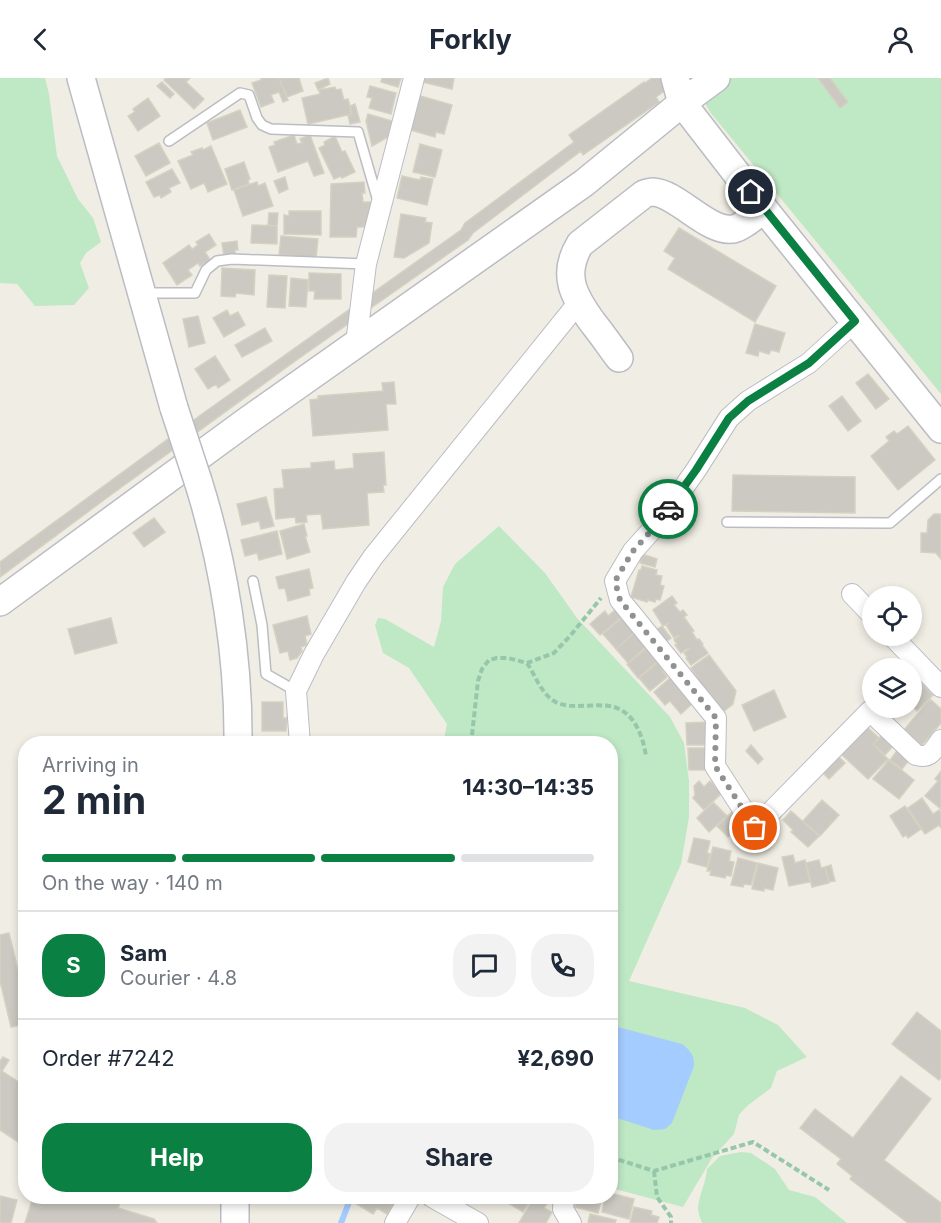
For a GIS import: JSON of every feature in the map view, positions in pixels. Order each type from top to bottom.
[{"type":"street","points":[[81,78],[174,408],[198,481],[219,563],[233,646],[238,736]]},
{"type":"street","points":[[356,344],[366,264],[414,78]]},
{"type":"street","points":[[0,602],[246,421],[584,183],[678,91],[716,78]]},
{"type":"street","points":[[678,91],[764,209],[941,429]]},
{"type":"street","points":[[619,358],[579,302],[571,282],[572,264],[580,244],[644,194],[654,192],[665,195],[723,229],[735,230],[764,209]]},
{"type":"street","points":[[299,736],[296,691],[314,654],[356,582],[579,302]]},
{"type":"street","points":[[855,321],[809,363],[748,401],[729,418],[696,470],[659,522],[633,551],[615,581],[620,600],[716,718],[715,766],[755,828],[870,711],[916,755],[923,757],[929,755],[941,740]]},
{"type":"street","points":[[852,594],[862,604]]},
{"type":"street","points":[[902,646],[941,687]]},
{"type":"street","points":[[235,1204],[235,1223]]},
{"type":"street","points":[[395,1223],[406,1204]]},
{"type":"street","points":[[444,1204],[478,1223]]},
{"type":"street","points":[[563,1204],[563,1209],[571,1223]]},
{"type":"lane","points":[[169,141],[240,93],[249,95],[257,118],[262,125],[271,129],[358,132],[380,209]]},
{"type":"lane","points":[[142,294],[195,293],[206,270],[217,261],[224,260],[366,264]]},
{"type":"lane","points":[[727,522],[890,523],[941,479]]},
{"type":"lane","points":[[253,581],[262,625],[266,674],[296,691]]},
{"type":"path","points":[[472,736],[478,681],[482,669],[489,660],[508,658],[527,663],[554,653],[615,581]]},
{"type":"path","points":[[527,663],[541,688],[554,702],[566,705],[613,707],[624,712],[634,722],[643,740],[645,756]]},
{"type":"path","points":[[618,1160],[654,1171],[753,1142],[829,1190]]},
{"type":"path","points":[[654,1171],[657,1197],[671,1217],[671,1223]]},
{"type":"green space","points":[[0,78],[45,78],[57,156],[78,199],[93,218],[101,242],[86,253],[80,263],[89,288],[74,305],[35,306],[17,284],[0,283]]},
{"type":"green space","points":[[691,78],[941,78],[941,394],[710,112]]},
{"type":"green space","points":[[499,526],[545,573],[577,618],[670,717],[684,743],[689,781],[689,817],[681,864],[629,981],[745,1008],[778,1025],[807,1057],[777,1071],[771,1088],[739,1115],[734,1134],[712,1158],[683,1207],[618,1190],[618,736],[445,736],[447,724],[409,668],[383,653],[375,625],[378,618],[385,619],[434,647],[441,621],[443,587],[455,564]]},
{"type":"green space","points":[[741,1152],[751,1153],[775,1169],[789,1190],[815,1197],[847,1223],[702,1223],[698,1208],[707,1169],[720,1156]]},
{"type":"water","points":[[618,1027],[682,1044],[688,1049],[693,1059],[694,1066],[672,1123],[665,1129],[654,1130],[618,1118]]},
{"type":"building","points":[[166,78],[190,78],[186,82],[204,99],[194,109],[164,80]]},
{"type":"building","points":[[261,78],[279,78],[288,100],[283,102],[279,92],[271,95],[274,102],[261,107],[252,83]]},
{"type":"building","points":[[279,78],[299,78],[303,91],[287,97]]},
{"type":"building","points":[[328,78],[330,84],[318,90],[315,83]]},
{"type":"building","points":[[382,78],[401,78],[398,87],[381,82]]},
{"type":"building","points":[[423,78],[454,78],[452,89],[422,82]]},
{"type":"building","points":[[652,78],[683,78],[656,97],[659,102],[583,155],[581,151],[473,233],[468,240],[298,359],[0,577],[0,562],[202,414],[461,230],[465,223],[574,142],[569,135]]},
{"type":"building","points":[[818,78],[830,78],[848,102],[840,108]]},
{"type":"building","points":[[162,82],[174,94],[170,98],[157,86]]},
{"type":"building","points":[[370,86],[396,93],[391,114],[369,108],[372,98],[367,97]]},
{"type":"building","points":[[335,87],[336,90],[341,89],[344,100],[348,99],[352,114],[308,124],[302,98],[320,94],[319,90]]},
{"type":"building","points":[[417,95],[452,105],[444,134],[436,132],[435,137],[407,129]]},
{"type":"building","points":[[148,98],[160,116],[138,131],[128,116],[135,112],[133,109]]},
{"type":"building","points":[[355,104],[360,122],[350,124],[348,115],[352,114],[350,106]]},
{"type":"building","points":[[240,110],[247,127],[213,140],[207,123]]},
{"type":"building","points":[[368,114],[392,121],[388,137],[372,146],[366,121]]},
{"type":"building","points":[[294,135],[297,144],[302,143],[300,139],[310,135],[324,173],[314,176],[308,161],[278,172],[269,147],[275,145],[274,142]]},
{"type":"building","points":[[335,136],[355,172],[334,179],[319,148]]},
{"type":"building","points":[[159,143],[170,163],[146,176],[135,156]]},
{"type":"building","points":[[420,144],[442,150],[435,177],[413,172]]},
{"type":"building","points":[[211,146],[227,184],[208,192],[204,183],[191,189],[178,161],[193,155],[191,152]]},
{"type":"building","points":[[244,162],[250,179],[249,184],[232,190],[225,169]]},
{"type":"building","points":[[172,169],[180,183],[169,188],[171,192],[161,198],[160,195],[154,197],[146,182]]},
{"type":"building","points":[[402,176],[420,180],[421,177],[433,179],[427,205],[397,198]]},
{"type":"building","points":[[285,177],[288,189],[279,193],[274,181]]},
{"type":"building","points":[[257,182],[258,186],[265,183],[273,206],[243,216],[234,190]]},
{"type":"building","points":[[364,182],[363,202],[371,202],[366,227],[357,227],[356,237],[330,237],[331,184]]},
{"type":"building","points":[[289,211],[321,211],[321,235],[284,234],[284,215],[289,216]]},
{"type":"building","points":[[269,213],[278,213],[277,226],[268,225]]},
{"type":"building","points":[[401,214],[426,218],[425,222],[432,223],[429,243],[404,258],[394,257]]},
{"type":"building","points":[[252,225],[277,226],[277,244],[251,243]]},
{"type":"building","points":[[679,228],[776,286],[755,322],[668,269],[675,258],[664,251]]},
{"type":"building","points":[[209,234],[216,245],[205,252],[210,260],[200,266],[198,263],[188,270],[192,275],[177,285],[163,263],[189,245],[192,249],[198,245],[196,242]]},
{"type":"building","points":[[281,236],[318,239],[316,259],[279,255]]},
{"type":"building","points":[[237,241],[238,250],[235,250],[235,255],[224,257],[222,243]]},
{"type":"building","points":[[222,268],[255,270],[254,295],[236,293],[235,297],[221,296]]},
{"type":"building","points":[[309,273],[341,274],[341,299],[314,299],[315,291],[309,291]]},
{"type":"building","points":[[269,275],[287,276],[285,308],[267,307]]},
{"type":"building","points":[[291,278],[308,280],[306,307],[289,306]]},
{"type":"building","points":[[227,310],[230,316],[238,312],[245,325],[224,337],[213,318]]},
{"type":"building","points":[[198,316],[205,343],[189,347],[183,319]]},
{"type":"building","points":[[755,324],[785,333],[779,352],[771,350],[769,354],[759,351],[758,356],[746,353]]},
{"type":"building","points":[[265,328],[272,341],[242,357],[235,345]]},
{"type":"building","points":[[215,356],[230,380],[218,388],[216,384],[208,389],[195,369]]},
{"type":"building","points":[[868,374],[889,399],[876,409],[856,383]]},
{"type":"building","points":[[394,382],[396,404],[386,404],[388,430],[313,436],[310,400],[318,399],[318,396],[383,391],[382,383]]},
{"type":"building","points":[[842,396],[861,421],[848,431],[829,406]]},
{"type":"building","points":[[908,426],[935,460],[898,490],[871,456],[889,441],[886,437],[894,431],[897,434]]},
{"type":"building","points":[[384,452],[386,485],[383,485],[384,492],[367,493],[369,525],[323,529],[321,514],[306,515],[307,522],[296,523],[295,517],[276,519],[274,489],[284,488],[282,470],[311,468],[311,463],[334,461],[335,470],[354,468],[353,454]]},
{"type":"building","points":[[733,475],[855,477],[855,513],[732,511]]},
{"type":"building","points":[[266,497],[274,526],[261,529],[259,521],[242,525],[237,504]]},
{"type":"building","points":[[934,514],[941,514],[941,559],[936,553],[921,552],[921,533],[927,533],[928,520]]},
{"type":"building","points":[[154,518],[165,532],[144,547],[133,533]]},
{"type":"building","points":[[304,524],[310,552],[287,559],[280,531]]},
{"type":"building","points":[[277,531],[282,554],[259,560],[257,553],[245,556],[241,540]]},
{"type":"building","points":[[642,554],[657,559],[655,567],[640,563]]},
{"type":"building","points":[[642,566],[657,570],[656,575],[662,576],[660,585],[664,586],[660,600],[656,599],[655,602],[648,600],[647,602],[631,597]]},
{"type":"building","points":[[309,569],[313,588],[309,589],[310,595],[288,601],[285,588],[279,589],[276,577]]},
{"type":"building","points":[[672,596],[677,603],[674,605],[680,612],[683,610],[687,615],[684,617],[694,631],[692,632],[708,653],[691,665],[684,653],[689,649],[681,653],[674,640],[679,636],[674,638],[666,625],[669,623],[663,626],[653,610]]},
{"type":"building","points":[[616,609],[623,616],[600,635],[590,624],[605,611],[608,616]]},
{"type":"building","points":[[307,616],[311,634],[305,636],[307,645],[301,647],[302,651],[297,658],[290,660],[288,651],[280,653],[273,625]]},
{"type":"building","points":[[111,618],[117,643],[75,654],[68,629]]},
{"type":"building","points":[[622,618],[635,632],[616,649],[603,634]]},
{"type":"building","points":[[662,626],[671,638],[664,643],[655,631]]},
{"type":"building","points":[[635,632],[647,646],[628,663],[616,649]]},
{"type":"building","points":[[648,647],[658,661],[638,678],[627,664]]},
{"type":"building","points":[[709,655],[736,691],[733,704],[723,712],[709,692],[705,694],[694,679],[697,677],[691,668]]},
{"type":"building","points":[[659,661],[665,668],[662,670],[667,677],[650,691],[639,678]]},
{"type":"building","points":[[671,677],[693,703],[681,714],[670,701],[665,705],[654,692]]},
{"type":"building","points":[[922,684],[933,695],[922,706]]},
{"type":"building","points":[[774,690],[786,717],[754,731],[742,705]]},
{"type":"building","points":[[930,699],[941,709],[941,723],[922,745],[904,730],[914,718],[922,718],[922,709]]},
{"type":"building","points":[[262,702],[283,702],[283,718],[287,718],[286,731],[262,731]]},
{"type":"building","points":[[709,722],[709,745],[687,745],[686,723]]},
{"type":"building","points":[[867,727],[879,738],[873,744],[888,759],[868,779],[841,754]]},
{"type":"building","points":[[883,734],[894,745],[885,755],[873,744]]},
{"type":"building","points":[[751,745],[763,759],[758,764],[746,751]]},
{"type":"building","points":[[688,748],[709,748],[709,770],[689,770]]},
{"type":"building","points":[[899,748],[911,758],[902,769],[890,760]]},
{"type":"building","points":[[836,754],[845,763],[829,779],[820,770]]},
{"type":"building","points":[[889,760],[914,780],[899,799],[873,779]]},
{"type":"building","points":[[941,771],[941,809],[925,796],[938,781],[935,779]]},
{"type":"building","points":[[699,781],[704,787],[710,781],[722,793],[704,810],[693,798],[694,786]]},
{"type":"building","points":[[922,798],[933,814],[939,810],[941,812],[941,828],[939,825],[925,834],[908,808]]},
{"type":"building","points":[[822,800],[839,815],[820,836],[803,821]]},
{"type":"building","points":[[713,802],[727,816],[709,832],[697,818]]},
{"type":"building","points":[[905,806],[921,829],[908,838],[906,835],[903,837],[890,816]]},
{"type":"building","points":[[791,811],[819,836],[808,847],[791,832],[793,830],[783,820]]},
{"type":"building","points":[[732,812],[742,824],[728,837],[717,826]]},
{"type":"building","points":[[694,838],[710,841],[707,867],[688,862]]},
{"type":"building","points":[[713,847],[731,851],[729,861],[734,862],[731,876],[726,875],[725,878],[710,875],[711,871],[707,871]]},
{"type":"building","points":[[793,855],[795,863],[805,860],[810,882],[789,886],[782,857]]},
{"type":"building","points":[[738,858],[757,863],[751,885],[744,884],[743,887],[731,885]]},
{"type":"building","points":[[819,860],[821,868],[825,867],[829,883],[812,887],[806,863]]},
{"type":"building","points":[[758,863],[778,868],[773,890],[752,889]]},
{"type":"building","points":[[831,865],[835,881],[829,882],[825,867]]},
{"type":"building","points":[[9,933],[18,970],[18,1026],[11,1027],[0,981],[0,935]]},
{"type":"building","points":[[917,1012],[941,1031],[941,1078],[939,1080],[892,1044]]},
{"type":"building","points":[[3,1057],[9,1060],[2,1071],[18,1082],[18,1142],[0,1130],[0,1061]]},
{"type":"building","points":[[901,1076],[931,1099],[884,1160],[941,1203],[941,1223],[908,1223],[850,1179],[852,1176],[837,1164],[841,1159],[800,1128],[815,1109],[853,1138]]},
{"type":"building","points":[[618,1195],[634,1199],[629,1219],[602,1212],[604,1204],[618,1204]]},
{"type":"building","points":[[0,1196],[17,1200],[11,1223],[0,1223]]},
{"type":"building","points":[[31,1204],[120,1204],[118,1208],[154,1219],[157,1223],[25,1223]]},
{"type":"building","points":[[357,1204],[393,1204],[387,1214],[377,1208],[373,1214]]},
{"type":"building","points":[[510,1204],[528,1204],[523,1212]]},
{"type":"building","points":[[530,1204],[546,1204],[544,1208],[552,1212],[546,1223],[519,1223]]},
{"type":"building","points":[[576,1204],[600,1204],[598,1213],[575,1207]]},
{"type":"building","points":[[634,1207],[652,1211],[651,1215],[659,1217],[657,1223],[630,1223]]},
{"type":"building","points":[[590,1214],[616,1220],[615,1223],[588,1223]]},
{"type":"waterway","points":[[341,1223],[348,1204]]},
{"type":"way so far","points":[[668,509],[633,551],[615,581],[620,600],[716,718],[715,766],[755,828]]},
{"type":"route","points":[[668,509],[729,418],[748,401],[809,363],[855,321],[751,192]]}]
